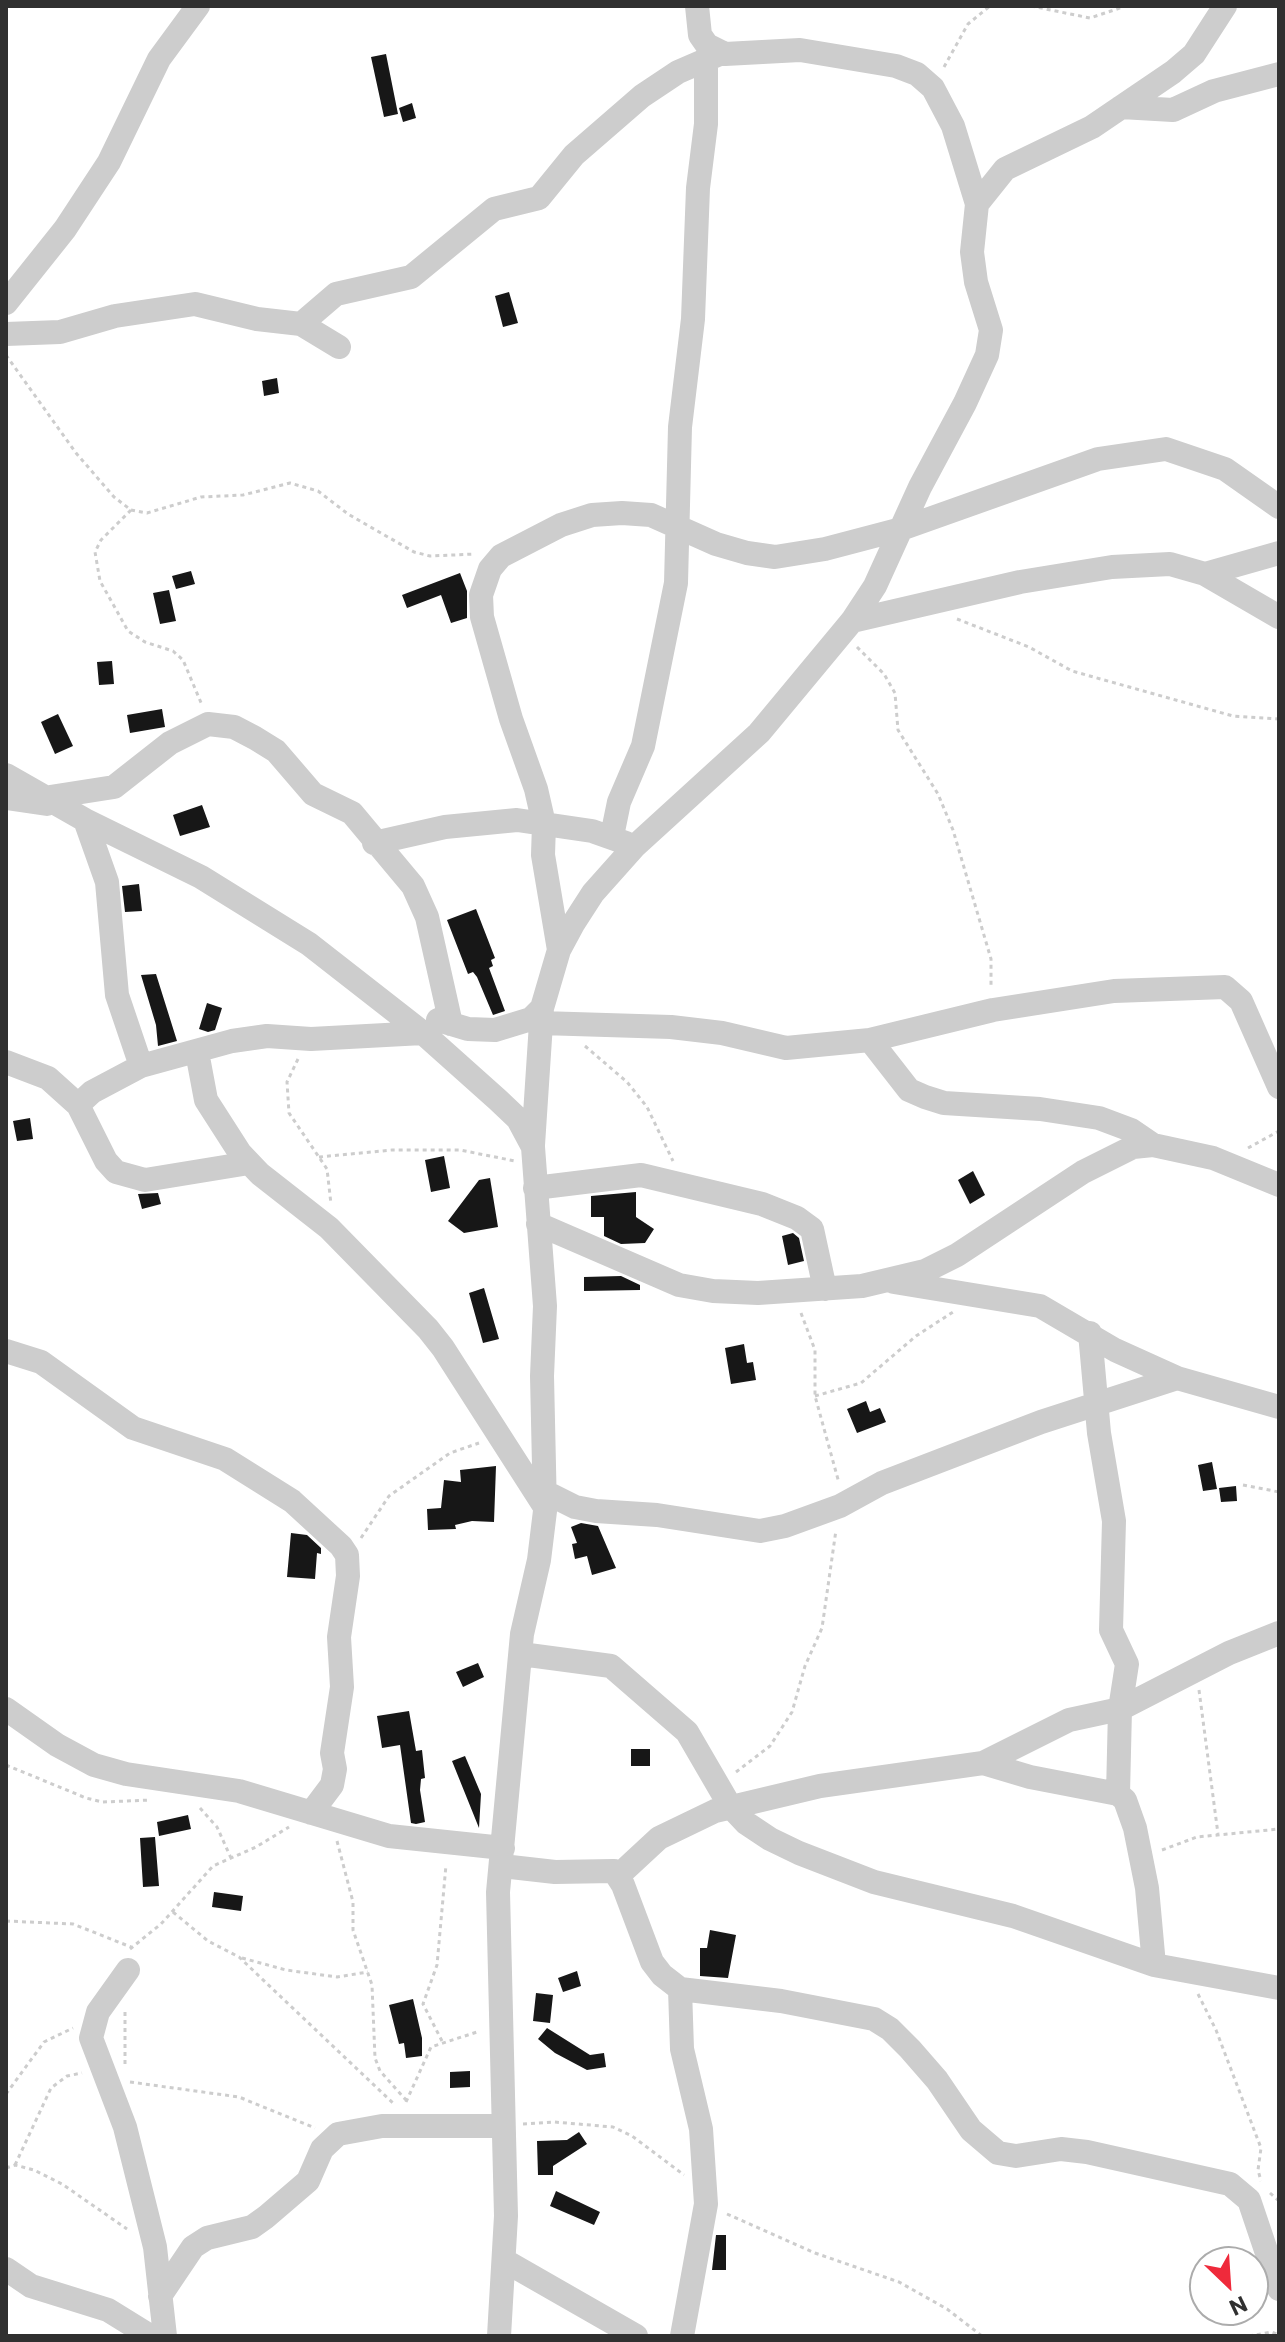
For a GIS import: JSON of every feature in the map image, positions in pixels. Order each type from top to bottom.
[{"type":"street","points":[[6,303],[65,229],[109,162],[159,59],[198,6]]},
{"type":"street","points":[[612,836],[619,802],[643,746],[676,583],[680,427],[693,319],[698,188],[714,56],[700,35],[697,6]]},
{"type":"street","points":[[977,204],[1005,169],[1058,146],[1121,107],[1194,54],[1225,6]]},
{"type":"street","points":[[301,324],[336,294],[411,277],[494,209],[539,198],[574,155],[630,105],[678,72],[714,56],[800,50],[896,66],[917,74],[933,88],[953,126],[977,204],[972,252],[976,282],[991,330],[987,355],[875,586],[847,628],[759,733],[634,847],[593,893],[559,950]]},
{"type":"street","points":[[1121,107],[1173,110],[1214,91],[1279,74]]},
{"type":"street","points":[[6,334],[60,332],[115,316],[183,304],[301,324],[339,347]]},
{"type":"street","points":[[499,2336],[505,2261],[498,1892],[521,1654],[544,1498],[545,1306],[534,1167],[548,1018],[559,950],[543,855],[544,824],[482,617],[481,595],[490,569],[501,556],[561,525],[592,515],[651,515],[716,544],[775,557],[825,549],[901,529],[1098,459],[1166,449],[1225,469],[1279,507]]},
{"type":"street","points":[[1205,574],[1279,553]]},
{"type":"street","points":[[847,628],[1020,582],[1112,567],[1170,564],[1205,574],[1279,617]]},
{"type":"street","points":[[6,798],[56,801],[114,787],[170,743],[208,724],[234,727],[276,751],[313,794],[352,813],[422,900],[451,1024]]},
{"type":"street","points":[[6,775],[85,820],[201,877],[273,920],[423,1033],[518,1119],[534,1167]]},
{"type":"street","points":[[85,820],[107,882],[117,995],[141,1066]]},
{"type":"street","points":[[374,843],[486,822],[517,820],[612,836],[634,847]]},
{"type":"street","points":[[375,997],[451,1024],[495,1030],[531,1019],[548,1018],[710,1032],[786,1048],[870,1040],[993,1010],[1114,991],[1225,987],[1241,1001],[1279,1087]]},
{"type":"street","points":[[78,1105],[92,1092],[141,1066],[232,1041],[267,1036],[311,1039],[423,1033]]},
{"type":"street","points":[[870,1040],[909,1090],[925,1097],[944,1103],[1040,1109],[1099,1118],[1131,1130],[1153,1145]]},
{"type":"street","points":[[197,1052],[206,1100],[223,1130],[249,1163],[329,1228],[443,1348],[503,1442],[544,1498],[596,1511],[657,1515],[760,1531],[785,1526],[840,1506],[882,1483],[1051,1418],[1099,1406],[1177,1378]]},
{"type":"street","points":[[6,1062],[35,1071],[78,1105],[106,1161],[116,1172],[128,1177],[145,1180],[249,1163]]},
{"type":"street","points":[[6,1081],[35,1071]]},
{"type":"street","points":[[538,1224],[679,1285],[713,1291],[792,1291],[890,1281],[925,1271],[957,1255],[1104,1161],[1133,1147],[1153,1145],[1213,1158],[1279,1185]]},
{"type":"street","points":[[534,1167],[641,1175],[762,1204],[806,1223],[812,1229],[825,1289]]},
{"type":"street","points":[[890,1281],[1015,1299],[1040,1306],[1115,1350],[1177,1378],[1279,1407]]},
{"type":"street","points":[[1090,1333],[1099,1406],[1099,1433],[1114,1521],[1111,1630],[1127,1664],[1120,1709],[1118,1794],[1130,1811],[1141,1861],[1150,1912],[1154,1965]]},
{"type":"street","points":[[6,1351],[41,1362],[133,1428],[195,1447],[237,1467],[309,1513],[347,1555],[346,1603],[338,1656],[341,1707],[332,1753],[335,1769],[322,1818]]},
{"type":"street","points":[[618,1876],[659,1838],[726,1799],[983,1763],[1069,1720],[1120,1709],[1229,1653],[1279,1633]]},
{"type":"street","points":[[521,1654],[611,1666],[687,1732],[726,1799],[770,1839],[874,1882],[1013,1916],[1154,1965],[1279,1988]]},
{"type":"street","points":[[6,1709],[57,1745],[94,1765],[169,1783],[239,1791],[389,1836],[450,1840],[555,1872],[604,1869],[618,1876],[652,1962],[662,1975],[680,1989],[781,2001],[874,2019],[890,2029],[910,2049],[937,2080],[971,2130],[998,2153],[1016,2156],[1061,2149],[1087,2152],[1230,2184],[1249,2200],[1279,2289]]},
{"type":"street","points":[[983,1763],[1030,1777],[1118,1794]]},
{"type":"street","points":[[130,1959],[94,2022],[91,2038],[113,2068],[155,2247],[165,2336]]},
{"type":"street","points":[[680,1989],[682,2049],[701,2129],[706,2198],[682,2336]]},
{"type":"street","points":[[160,2296],[193,2247],[207,2238],[252,2227],[308,2181],[322,2149],[338,2134],[382,2126],[503,2126]]},
{"type":"street","points":[[505,2261],[636,2336]]},
{"type":"street","points":[[6,2269],[31,2286],[108,2310],[150,2336]]},
{"type":"path","points":[[933,88],[968,24],[990,6]]},
{"type":"path","points":[[1031,6],[1090,18],[1126,6]]},
{"type":"path","points":[[6,355],[76,453],[114,497],[131,510],[147,513],[201,497],[243,495],[290,483],[318,491],[414,552],[430,556],[460,552],[501,556]]},
{"type":"path","points":[[131,510],[101,540],[95,552],[100,581],[128,631],[145,642],[173,651],[183,660],[195,682],[208,724]]},
{"type":"path","points":[[924,607],[1029,647],[1084,675],[1233,716],[1279,719]]},
{"type":"path","points":[[847,628],[884,674],[895,693],[898,730],[938,794],[953,830],[991,959],[993,1010]]},
{"type":"path","points":[[548,1018],[627,1082],[647,1107],[683,1184]]},
{"type":"path","points":[[311,1039],[287,1082],[286,1094],[295,1125],[327,1169],[332,1193],[329,1228]]},
{"type":"path","points":[[1213,1158],[1259,1145],[1279,1131]]},
{"type":"path","points":[[319,1157],[392,1150],[460,1150],[491,1154],[534,1167]]},
{"type":"path","points":[[726,1799],[740,1767],[781,1733],[792,1712],[805,1666],[822,1628],[840,1506],[838,1473],[815,1396],[815,1350],[792,1291]]},
{"type":"path","points":[[815,1396],[861,1383],[916,1336],[980,1296]]},
{"type":"path","points":[[347,1555],[376,1520],[381,1505],[389,1496],[450,1453],[469,1444],[503,1442]]},
{"type":"path","points":[[1243,1485],[1279,1492]]},
{"type":"path","points":[[1198,1671],[1218,1834]]},
{"type":"path","points":[[6,1765],[102,1802],[156,1800]]},
{"type":"path","points":[[191,1804],[201,1808],[217,1827],[231,1858]]},
{"type":"path","points":[[6,1921],[73,1924],[130,1959],[213,1866],[322,1818],[353,1902],[353,1930],[369,1972],[375,2058],[380,2071],[406,2100]]},
{"type":"path","points":[[1141,1861],[1171,1845],[1218,1834],[1279,1829]]},
{"type":"path","points":[[442,2041],[423,2004],[437,1965],[450,1840]]},
{"type":"path","points":[[173,1912],[208,1941],[239,1957],[286,1970],[337,1977],[369,1972]]},
{"type":"path","points":[[239,1957],[403,2113],[428,2052],[442,2041],[499,2026]]},
{"type":"path","points":[[1185,1972],[1216,2030],[1261,2148],[1260,2180],[1279,2201]]},
{"type":"path","points":[[15,2165],[57,2082],[67,2076],[113,2068],[126,2007]]},
{"type":"path","points":[[6,2094],[44,2042],[58,2033],[94,2022]]},
{"type":"path","points":[[127,2092],[127,2080],[239,2097],[338,2134]]},
{"type":"path","points":[[503,2126],[554,2122],[613,2127],[632,2136],[706,2198],[815,2253],[899,2282],[947,2309],[982,2336]]},
{"type":"path","points":[[6,2168],[15,2165],[62,2184],[98,2212],[155,2247]]},
{"type":"path","points":[[1249,2336],[1272,2332],[1279,2335]]},
{"type":"building","points":[[386,54],[398,114],[384,117],[371,57]]},
{"type":"building","points":[[412,103],[416,118],[403,122],[399,108]]},
{"type":"building","points":[[509,292],[518,323],[503,327],[495,296]]},
{"type":"building","points":[[277,378],[279,393],[264,396],[262,381]]},
{"type":"building","points":[[191,571],[195,584],[176,589],[172,576]]},
{"type":"building","points":[[460,573],[467,591],[467,618],[451,623],[441,595],[407,608],[402,595]]},
{"type":"building","points":[[169,590],[176,621],[160,624],[153,593]]},
{"type":"building","points":[[112,661],[114,684],[99,685],[97,662]]},
{"type":"building","points":[[162,709],[165,727],[130,733],[127,715]]},
{"type":"building","points":[[58,714],[73,746],[55,754],[41,722]]},
{"type":"building","points":[[202,805],[210,827],[180,836],[173,815]]},
{"type":"building","points":[[139,884],[142,911],[125,912],[122,886]]},
{"type":"building","points":[[476,909],[495,958],[491,960],[493,966],[489,968],[505,1011],[493,1015],[477,977],[473,972],[468,974],[447,920]]},
{"type":"building","points":[[156,974],[177,1041],[158,1046],[156,1025],[141,975]]},
{"type":"building","points":[[207,1003],[222,1008],[215,1030],[208,1032],[199,1029]]},
{"type":"building","points":[[30,1118],[33,1139],[17,1141],[13,1121]]},
{"type":"building","points":[[444,1156],[450,1188],[431,1192],[425,1160]]},
{"type":"building","points":[[973,1171],[985,1195],[970,1204],[958,1180]]},
{"type":"building","points":[[490,1178],[498,1227],[464,1233],[448,1221],[479,1180]]},
{"type":"building","points":[[636,1192],[636,1217],[654,1229],[645,1243],[621,1244],[604,1236],[604,1217],[591,1217],[591,1196]]},
{"type":"building","points":[[158,1193],[161,1204],[142,1209],[138,1194]]},
{"type":"building","points":[[793,1233],[799,1238],[804,1261],[788,1265],[782,1236]]},
{"type":"building","points":[[621,1276],[640,1285],[640,1290],[584,1291],[584,1277]]},
{"type":"building","points":[[484,1288],[499,1339],[483,1343],[469,1293]]},
{"type":"building","points":[[744,1344],[747,1363],[753,1362],[756,1380],[731,1384],[725,1348]]},
{"type":"building","points":[[866,1401],[870,1412],[880,1408],[886,1422],[857,1433],[847,1409]]},
{"type":"building","points":[[1212,1462],[1217,1489],[1203,1491],[1198,1465]]},
{"type":"building","points":[[496,1466],[494,1522],[472,1521],[455,1525],[456,1529],[428,1530],[427,1509],[441,1508],[444,1480],[461,1482],[460,1470]]},
{"type":"building","points":[[1236,1486],[1237,1501],[1221,1502],[1219,1488]]},
{"type":"building","points":[[581,1523],[598,1526],[616,1568],[592,1575],[587,1556],[575,1559],[572,1544],[577,1543],[571,1527]]},
{"type":"building","points":[[291,1533],[307,1535],[321,1548],[321,1554],[317,1553],[315,1579],[287,1577]]},
{"type":"building","points":[[478,1663],[484,1677],[463,1687],[456,1672]]},
{"type":"building","points":[[409,1711],[416,1751],[422,1750],[425,1778],[421,1779],[420,1790],[425,1822],[416,1824],[411,1823],[400,1745],[382,1748],[377,1716]]},
{"type":"building","points":[[631,1749],[650,1749],[650,1766],[631,1766]]},
{"type":"building","points":[[465,1756],[481,1794],[479,1828],[452,1761]]},
{"type":"building","points":[[188,1815],[191,1829],[159,1836],[157,1822]]},
{"type":"building","points":[[155,1837],[159,1886],[143,1887],[140,1838]]},
{"type":"building","points":[[214,1892],[243,1896],[241,1911],[212,1907]]},
{"type":"building","points":[[710,1930],[736,1935],[728,1978],[700,1976],[700,1948],[707,1948]]},
{"type":"building","points":[[577,1971],[581,1986],[563,1992],[558,1978]]},
{"type":"building","points":[[536,1993],[553,1995],[550,2023],[533,2021]]},
{"type":"building","points":[[413,1999],[422,2038],[422,2056],[406,2058],[404,2043],[399,2044],[389,2005]]},
{"type":"building","points":[[547,2028],[590,2055],[604,2053],[606,2067],[587,2070],[555,2053],[538,2039]]},
{"type":"building","points":[[470,2071],[470,2087],[450,2088],[450,2072]]},
{"type":"building","points":[[579,2132],[587,2144],[553,2166],[553,2175],[538,2175],[537,2141],[567,2140]]},
{"type":"building","points":[[556,2191],[600,2212],[594,2225],[550,2206]]},
{"type":"building","points":[[716,2235],[726,2235],[726,2270],[712,2270]]}]
